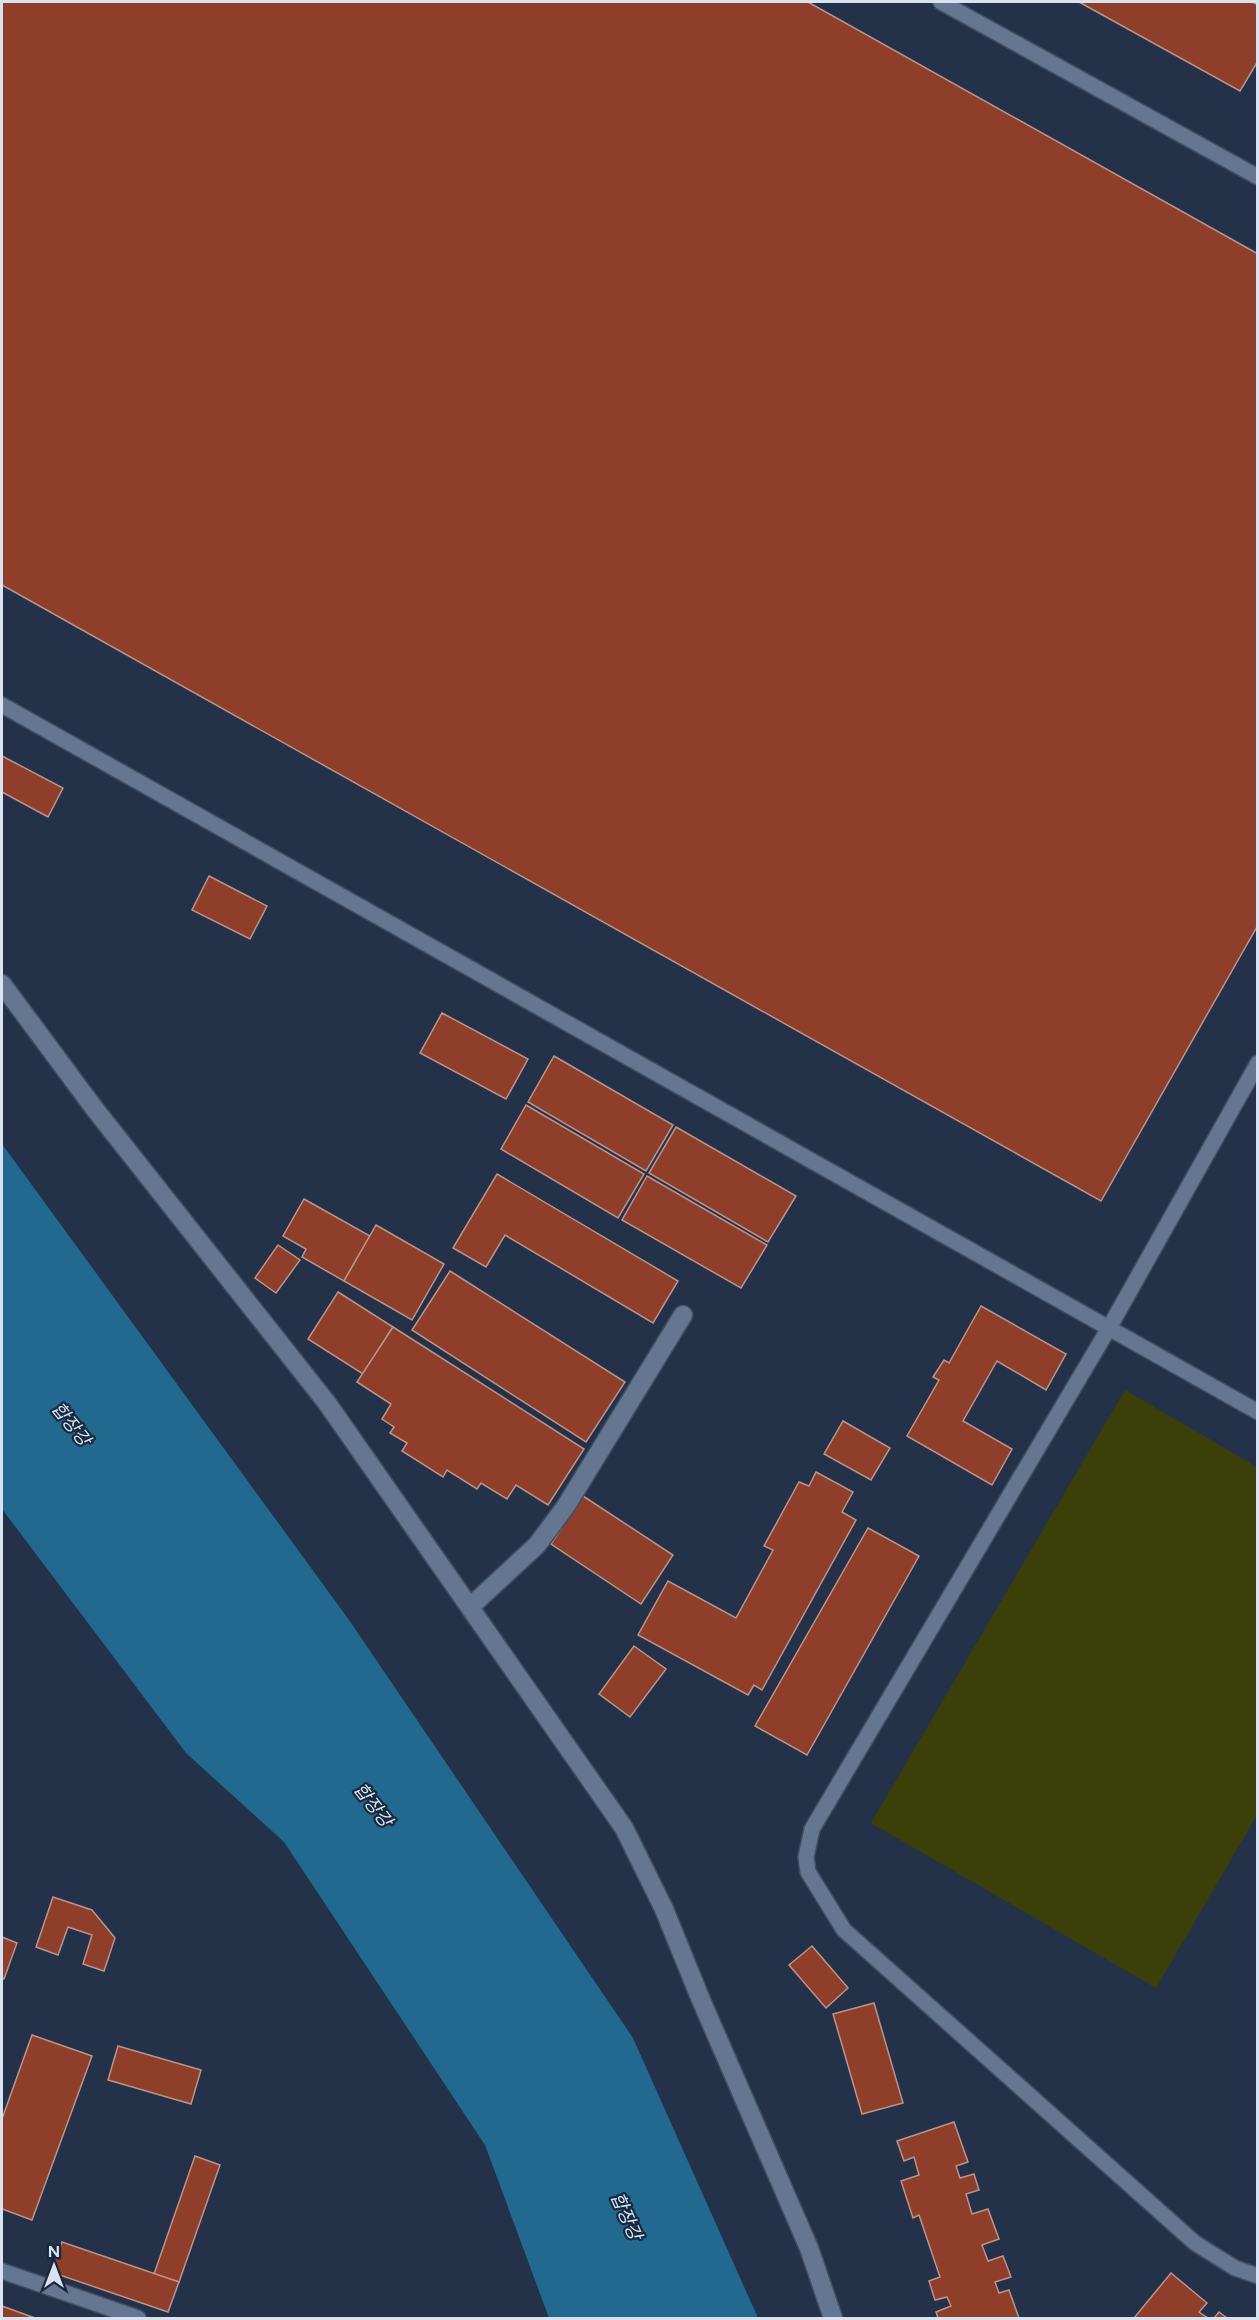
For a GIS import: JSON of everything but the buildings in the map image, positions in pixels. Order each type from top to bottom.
[{"type":"street","points":[[2,984],[94,1108],[327,1403],[624,1828],[664,1909],[809,2248],[834,2319]]},
{"type":"street","points":[[470,1607],[537,1545],[566,1506],[683,1315]]},
{"type":"lane","points":[[941,2],[1257,177]]},
{"type":"lane","points":[[2,705],[1257,1413]]},
{"type":"lane","points":[[1257,1063],[1109,1328],[812,1829],[806,1857],[808,1872],[843,1930],[1195,2243],[1235,2268],[1257,2276]]},
{"type":"lane","points":[[2,2271],[138,2319]]},
{"type":"green space","points":[[1125,1390],[1257,1467],[1257,1815],[1156,1988],[871,1823]]},
{"type":"water","name":"합장강","points":[[2,1144],[349,1620],[633,2038],[758,2318],[549,2318],[485,2145],[284,1842],[186,1753],[2,1509]]}]
